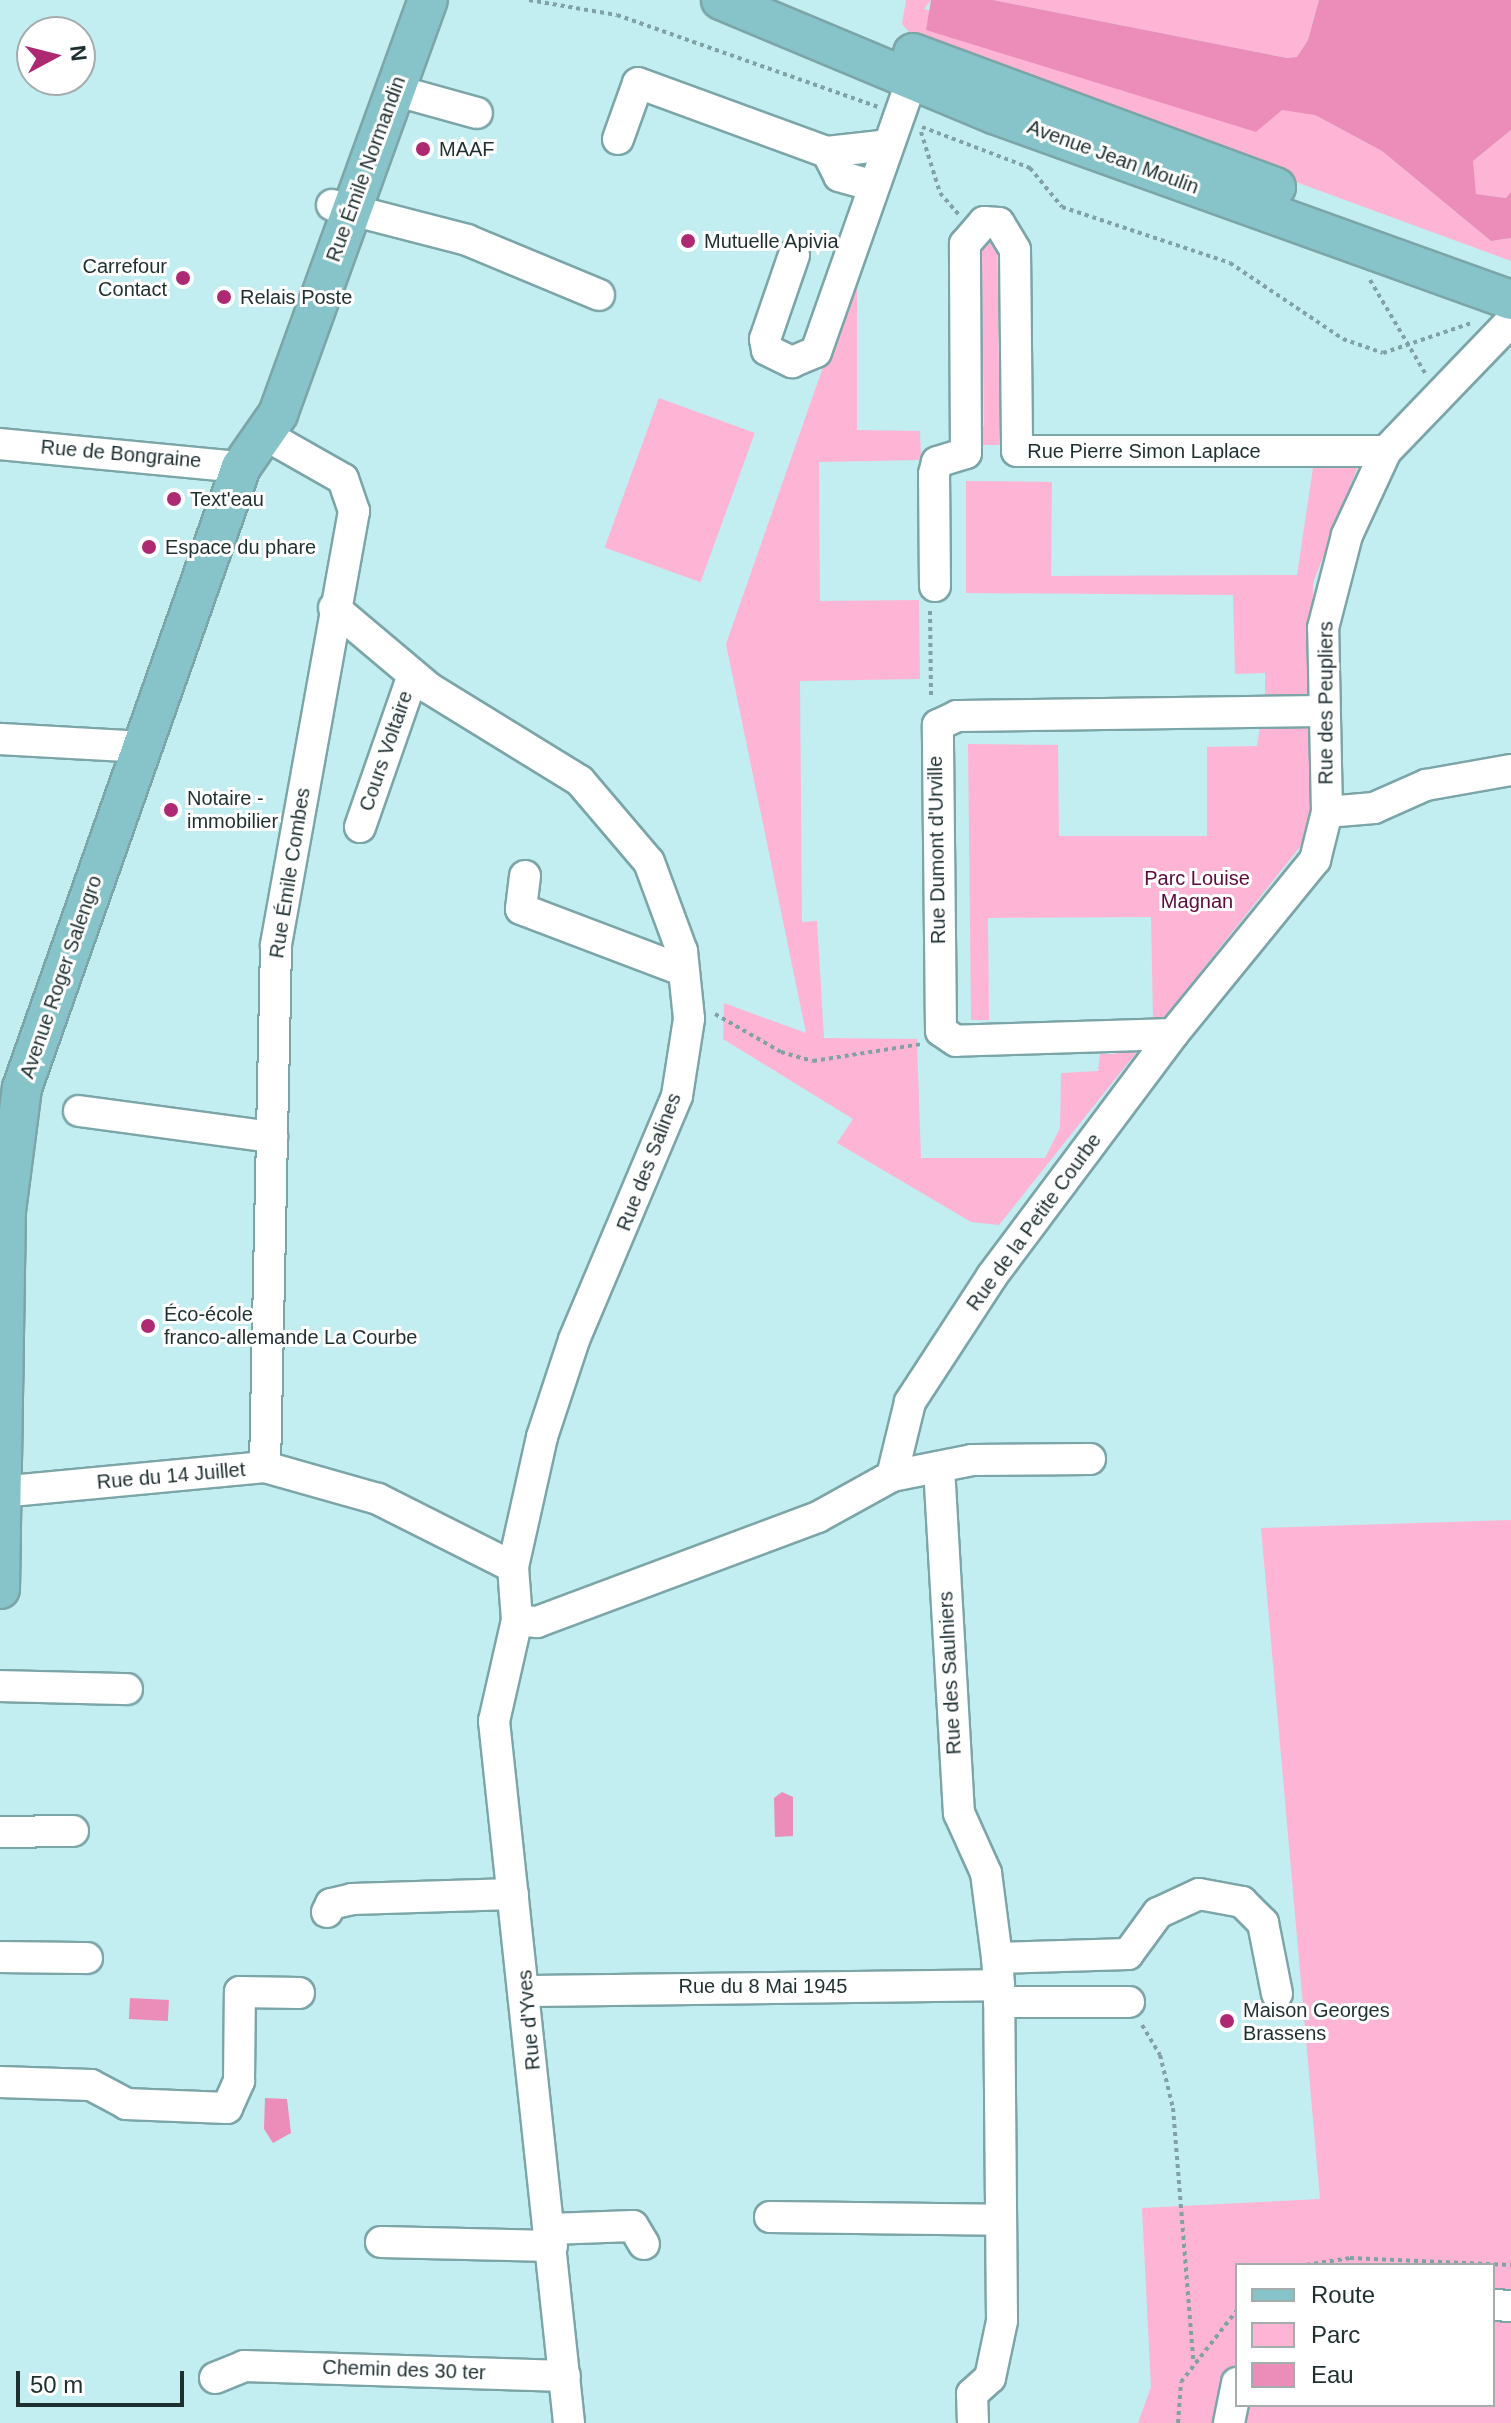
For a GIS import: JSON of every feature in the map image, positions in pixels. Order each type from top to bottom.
[{"type":"main road","name":"Rue Émile Normandin","points":[[249,453],[278,414],[342,208],[400,0]]},
{"type":"main road","name":"Rue Émile Normandin","points":[[342,208],[394,90],[428,0]]},
{"type":"main road","name":"Avenue Jean Moulin","points":[[721,0],[916,68],[1508,298]]},
{"type":"main road","name":"Avenue Jean Moulin","points":[[774,0],[916,68],[1347,240],[1508,298]]},
{"type":"main road","name":"Avenue Roger Salengro","points":[[0,1589],[3,1211],[22,1088],[249,453]]},
{"type":"street","points":[[794,255],[765,339],[767,350],[792,362],[816,352],[888,145],[909,120],[916,68]]},
{"type":"street","points":[[618,139],[638,83],[827,152],[888,145]]},
{"type":"street","points":[[394,90],[477,113]]},
{"type":"street","points":[[827,152],[839,176],[874,186]]},
{"type":"street","points":[[342,208],[467,240],[599,295]]},
{"type":"street","name":"Rue Pierre Simon Laplace","points":[[972,229],[999,223],[1015,250],[1017,451],[1386,451]]},
{"type":"street","points":[[966,453],[965,244],[972,229]]},
{"type":"street","name":"Rue des Peupliers","points":[[1327,812],[1323,711],[1328,598],[1386,451],[1440,398],[1508,298]]},
{"type":"street","name":"Rue Émile Combes","points":[[249,453],[276,441],[348,485],[354,511],[334,608],[276,946],[265,1467]]},
{"type":"street","name":"Rue de Bongraine","points":[[0,444],[249,453]]},
{"type":"street","points":[[935,586],[934,474],[937,462],[966,453],[1017,451]]},
{"type":"street","name":"Rue des Salines","points":[[334,608],[413,675],[580,781],[662,886],[684,971],[687,1002],[677,1096],[574,1340],[513,1567],[517,1620]]},
{"type":"street","name":"Cours Voltaire","points":[[360,827],[413,675]]},
{"type":"street","points":[[938,725],[957,716],[1323,711]]},
{"type":"street","name":"Rue Dumont d'Urville","points":[[938,725],[939,1019],[948,1038]]},
{"type":"street","points":[[0,739],[143,747]]},
{"type":"street","points":[[1327,812],[1374,808],[1426,785],[1511,770]]},
{"type":"street","name":"Rue de la Petite Courbe","points":[[892,1476],[918,1390],[992,1276],[1173,1034],[1315,860],[1327,812]]},
{"type":"street","points":[[525,876],[521,909],[684,971]]},
{"type":"street","points":[[948,1038],[1173,1034]]},
{"type":"street","points":[[79,1111],[272,1137]]},
{"type":"street","points":[[517,1620],[537,1622],[818,1517],[892,1476],[939,1467],[1090,1459]]},
{"type":"street","name":"Rue du 14 Juillet","points":[[0,1492],[265,1467],[378,1499],[513,1567]]},
{"type":"street","name":"Rue des Saulniers","points":[[939,1467],[959,1813],[986,1873],[998,1982]]},
{"type":"street","name":"Rue d'Yves","points":[[517,1620],[494,1721],[527,1991],[569,2423]]},
{"type":"street","points":[[0,1686],[127,1689]]},
{"type":"street","points":[[0,1818],[73,1824],[0,1832]]},
{"type":"street","points":[[327,1912],[331,1904],[352,1899],[513,1894]]},
{"type":"street","name":"Rue du 8 Mai 1945","points":[[527,1991],[998,1982],[1128,1954],[1158,1913],[1177,1900],[1224,1896],[1263,1923],[1277,1994]]},
{"type":"street","points":[[0,1957],[87,1958]]},
{"type":"street","points":[[973,2423],[972,2394],[990,2378],[1002,2321],[998,1982],[1129,2002]]},
{"type":"street","points":[[0,2082],[91,2085],[126,2104],[227,2108],[239,2081],[240,1992],[299,1993]]},
{"type":"street","points":[[770,2217],[1001,2220]]},
{"type":"street","points":[[381,2242],[551,2237],[633,2226],[644,2244]]},
{"type":"street","name":"Chemin des 30 ter","points":[[215,2378],[244,2366],[336,2382],[565,2376]]},
{"type":"street","points":[[1229,2423],[1235,2393]]},
{"type":"path","points":[[529,0],[617,15],[909,120],[1030,168],[1062,207],[1230,263],[1343,339],[1383,353],[1478,321],[1508,298]]},
{"type":"path","points":[[909,120],[940,193],[972,229]]},
{"type":"path","points":[[1347,240],[1440,398]]},
{"type":"path","points":[[935,586],[931,711],[938,725]]},
{"type":"path","points":[[687,1002],[781,1052],[813,1061],[948,1038]]},
{"type":"path","points":[[1129,2002],[1160,2055],[1173,2108],[1193,2359]]},
{"type":"path","points":[[1319,2263],[1350,2258],[1465,2263]]},
{"type":"path","points":[[1178,2423],[1181,2382],[1193,2359],[1235,2312]]},
{"type":"green space","points":[[906,0],[931,0],[924,9],[1315,115],[1382,151],[1491,241],[1511,238],[1511,261],[920,44],[902,24]]},
{"type":"green space","points":[[993,0],[1319,0],[1308,40],[1297,57],[1287,58]]},
{"type":"green space","points":[[1511,130],[1511,192],[1507,198],[1475,194],[1473,161]]},
{"type":"green space","points":[[997,236],[1000,427],[1010,427],[1001,445],[983,445],[976,426],[984,426],[982,256],[973,255],[982,237]]},
{"type":"green space","name":"Parc Louise Magnan","points":[[857,270],[857,430],[920,431],[921,460],[819,462],[820,601],[919,600],[920,679],[800,681],[802,922],[817,921],[824,1038],[917,1039],[921,1158],[1045,1158],[1060,1128],[1061,1073],[1098,1071],[1100,1054],[1115,1054],[1153,1019],[1151,917],[988,918],[989,1020],[971,1020],[968,744],[1058,745],[1059,836],[1207,836],[1207,747],[1257,746],[1265,693],[1265,673],[1235,674],[1233,595],[966,593],[966,481],[1052,482],[1051,576],[1297,575],[1313,468],[1358,466],[1313,583],[1311,833],[999,1225],[971,1222],[837,1143],[853,1119],[723,1039],[724,1003],[806,1033],[726,644]]},
{"type":"green space","points":[[659,398],[755,433],[700,582],[605,547]]},
{"type":"green space","points":[[1511,1520],[1511,2423],[1138,2423],[1151,2387],[1142,2208],[1320,2199],[1261,1528]]},
{"type":"water","points":[[931,0],[993,0],[1287,58],[1297,57],[1308,40],[1319,0],[1511,0],[1511,130],[1473,161],[1476,194],[1506,198],[1511,192],[1511,238],[1491,241],[1382,151],[1315,115],[1282,110],[1256,132],[926,30]]},
{"type":"water","points":[[782,1792],[793,1797],[793,1836],[775,1837],[774,1798]]},
{"type":"water","points":[[130,1998],[169,2000],[168,2021],[129,2019]]},
{"type":"water","points":[[265,2098],[287,2099],[291,2133],[273,2143],[264,2129]]},
{"type":"place","name":"MAAF","points":[[423,149]]},
{"type":"place","name":"Mutuelle Apivia","points":[[688,241]]},
{"type":"place","name":"Carrefour Contact","points":[[183,278]]},
{"type":"place","name":"Relais Poste","points":[[224,297]]},
{"type":"place","name":"Text'eau","points":[[174,499]]},
{"type":"place","name":"Espace du phare","points":[[149,547]]},
{"type":"place","name":"Notaire - immobilier","points":[[171,810]]},
{"type":"place","name":"Éco-école franco-allemande La Courbe","points":[[148,1326]]},
{"type":"place","name":"Maison Georges Brassens","points":[[1227,2021]]}]
